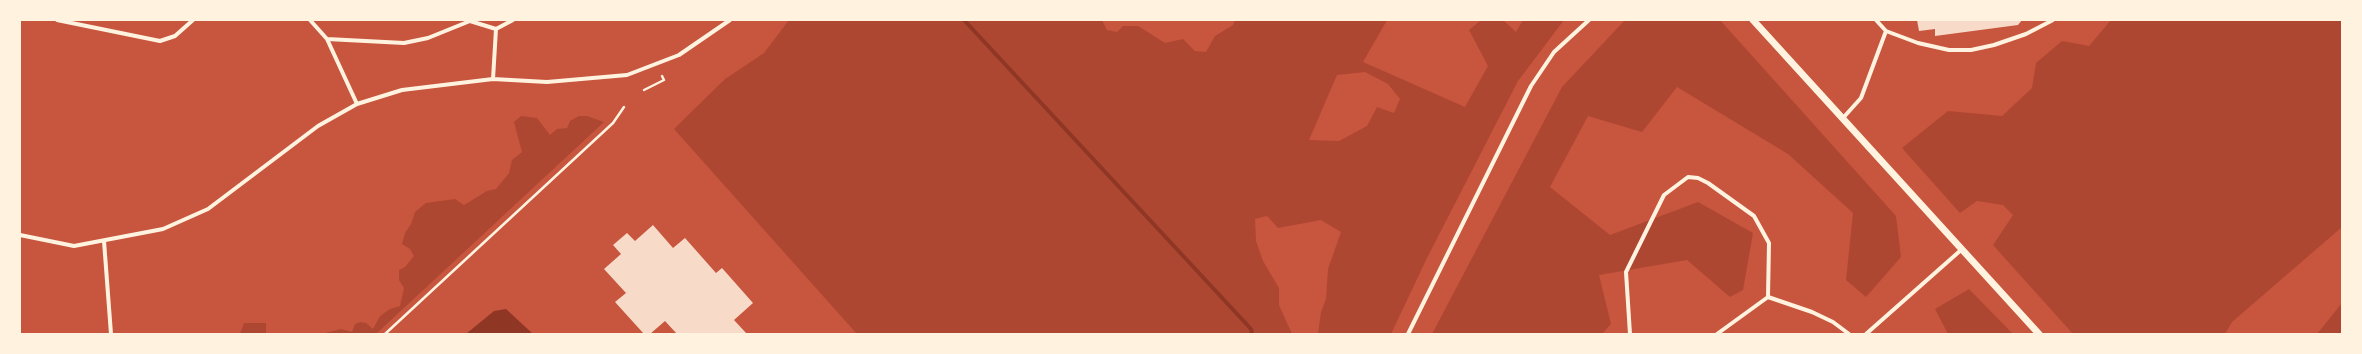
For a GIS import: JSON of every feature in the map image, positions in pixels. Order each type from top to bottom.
[{"type":"street","points":[[58,20],[160,41],[175,36],[193,20]]},
{"type":"street","points":[[310,20],[327,39],[357,104]]},
{"type":"street","points":[[327,39],[404,43],[428,38],[470,21],[496,29],[513,20]]},
{"type":"street","points":[[20,235],[74,246],[163,229],[208,210],[318,126],[357,104],[402,90],[493,79],[547,82],[627,74],[679,55],[730,20]]},
{"type":"street","points":[[1408,334],[1530,86],[1554,52],[1588,20]]},
{"type":"street","points":[[1753,20],[2039,334]]},
{"type":"street","points":[[1876,20],[1886,31],[1918,43],[1950,50],[1971,50],[1994,45],[2026,34],[2053,20]]},
{"type":"street","points":[[493,79],[496,29]]},
{"type":"street","points":[[1843,118],[1861,98],[1886,31]]},
{"type":"street","points":[[1630,334],[1626,272],[1664,195],[1688,178],[1698,178],[1708,183],[1754,216],[1769,243],[1768,297]]},
{"type":"street","points":[[104,241],[111,334]]},
{"type":"street","points":[[1866,334],[1961,250]]},
{"type":"street","points":[[1716,334],[1768,297]]},
{"type":"street","points":[[1768,297],[1812,312],[1833,322],[1849,334]]},
{"type":"path","points":[[644,90],[664,80],[662,76]]},
{"type":"path","points":[[385,334],[613,123],[624,107]]},
{"type":"shaded area","points":[[789,20],[1102,20],[1107,30],[1117,32],[1123,26],[1138,26],[1165,43],[1183,39],[1195,51],[1206,52],[1215,36],[1233,25],[1235,20],[1387,20],[1363,62],[1465,107],[1488,66],[1469,30],[1481,20],[1503,20],[1516,32],[1523,20],[1564,20],[1518,81],[1427,258],[1391,334],[1318,334],[1321,312],[1326,299],[1328,269],[1341,232],[1321,220],[1278,228],[1267,216],[1255,219],[1256,241],[1263,261],[1279,288],[1279,305],[1292,334],[857,334],[674,129],[725,79],[764,53]],"holes":[[[1365,72],[1388,84],[1400,99],[1394,113],[1377,107],[1367,126],[1339,141],[1309,140],[1337,75]]]},
{"type":"shaded area","points":[[1625,20],[1720,20],[1896,216],[1901,257],[1866,297],[1846,280],[1853,213],[1788,154],[1677,87],[1642,132],[1588,116],[1550,187],[1610,235],[1698,202],[1753,233],[1743,290],[1730,297],[1687,260],[1599,275],[1611,324],[1602,334],[1432,334],[1562,87]]},
{"type":"shaded area","points":[[2111,20],[2342,20],[2342,227],[2232,322],[2225,334],[2073,334],[1993,245],[2013,215],[2003,205],[1977,201],[1960,213],[1902,148],[1948,111],[2002,116],[2032,88],[2036,63],[2062,41],[2089,46]]},
{"type":"shaded area","points":[[521,116],[537,118],[550,135],[557,129],[567,128],[570,121],[579,116],[587,116],[604,122],[376,334],[321,334],[341,329],[352,332],[355,324],[360,322],[366,323],[373,329],[380,316],[390,309],[400,306],[404,288],[399,280],[399,270],[405,267],[414,256],[410,249],[402,244],[405,233],[411,224],[415,212],[426,203],[455,199],[464,205],[487,191],[496,189],[509,173],[512,160],[522,152],[514,122]]},
{"type":"shaded area","points":[[1969,289],[2013,334],[1948,334],[1935,309]]},
{"type":"shaded area","points":[[2342,303],[2342,334],[2317,334]]},
{"type":"shaded area","points":[[506,309],[533,334],[466,334],[494,311]]},
{"type":"shaded area","points":[[244,323],[266,323],[266,334],[240,334]]},
{"type":"building","points":[[1917,20],[2022,20],[2018,25],[1935,36],[1935,29],[1919,31]]},
{"type":"building","points":[[653,225],[673,248],[685,238],[716,273],[722,268],[753,303],[734,320],[747,334],[677,334],[665,321],[650,334],[644,334],[615,302],[626,293],[604,269],[621,254],[613,245],[627,233],[635,241]]},
{"type":"waterway","points":[[964,20],[1251,329],[1252,334]]}]
